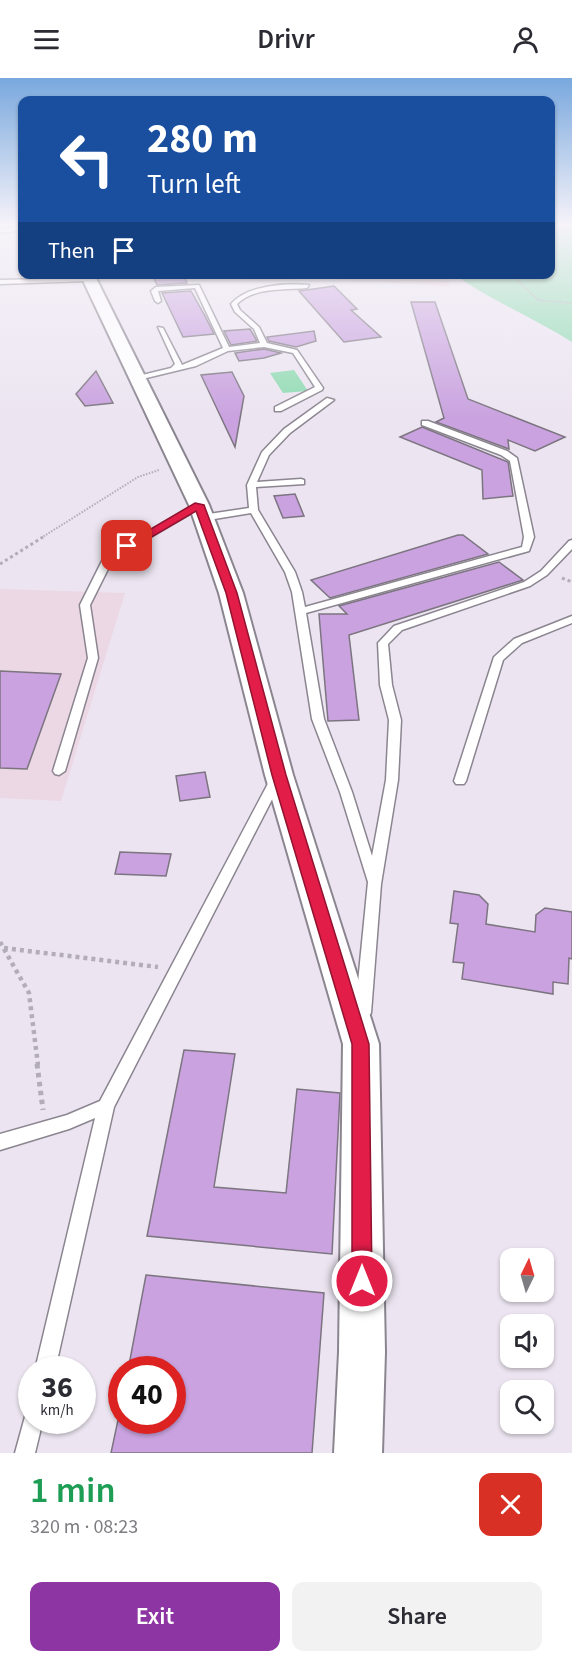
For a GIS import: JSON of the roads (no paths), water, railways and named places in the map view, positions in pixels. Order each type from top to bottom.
[{"type":"street","points":[[81,290],[144,388],[200,511],[231,593],[279,775],[361,1044],[362,1352],[358,1453]]},
{"type":"lane","points":[[155,290],[158,300]]},
{"type":"lane","points":[[199,290],[227,349]]},
{"type":"lane","points":[[264,345],[257,328],[237,311],[234,304],[252,292],[269,290]]},
{"type":"lane","points":[[160,328],[179,363],[174,369]]},
{"type":"lane","points":[[137,379],[193,364],[227,349],[264,345],[295,351],[319,388],[278,409]]},
{"type":"lane","points":[[330,400],[287,431],[265,454],[251,485],[254,510],[290,572],[301,611],[318,719],[346,792],[374,884]]},
{"type":"lane","points":[[301,611],[526,549],[529,537],[514,460],[504,453],[425,423]]},
{"type":"lane","points":[[251,485],[301,482]]},
{"type":"lane","points":[[59,771],[93,658],[85,605],[109,557],[200,511],[254,510]]},
{"type":"lane","points":[[361,1044],[374,884],[392,780],[395,720],[386,685],[383,643],[398,628],[527,585],[544,573],[572,543]]},
{"type":"lane","points":[[460,781],[498,660],[518,641],[572,619]]},
{"type":"lane","points":[[48,1356],[106,1106],[279,775]]},
{"type":"lane","points":[[0,1142],[45,1129],[106,1106]]},
{"type":"lane","points":[[26,1453],[30,1434]]}]
